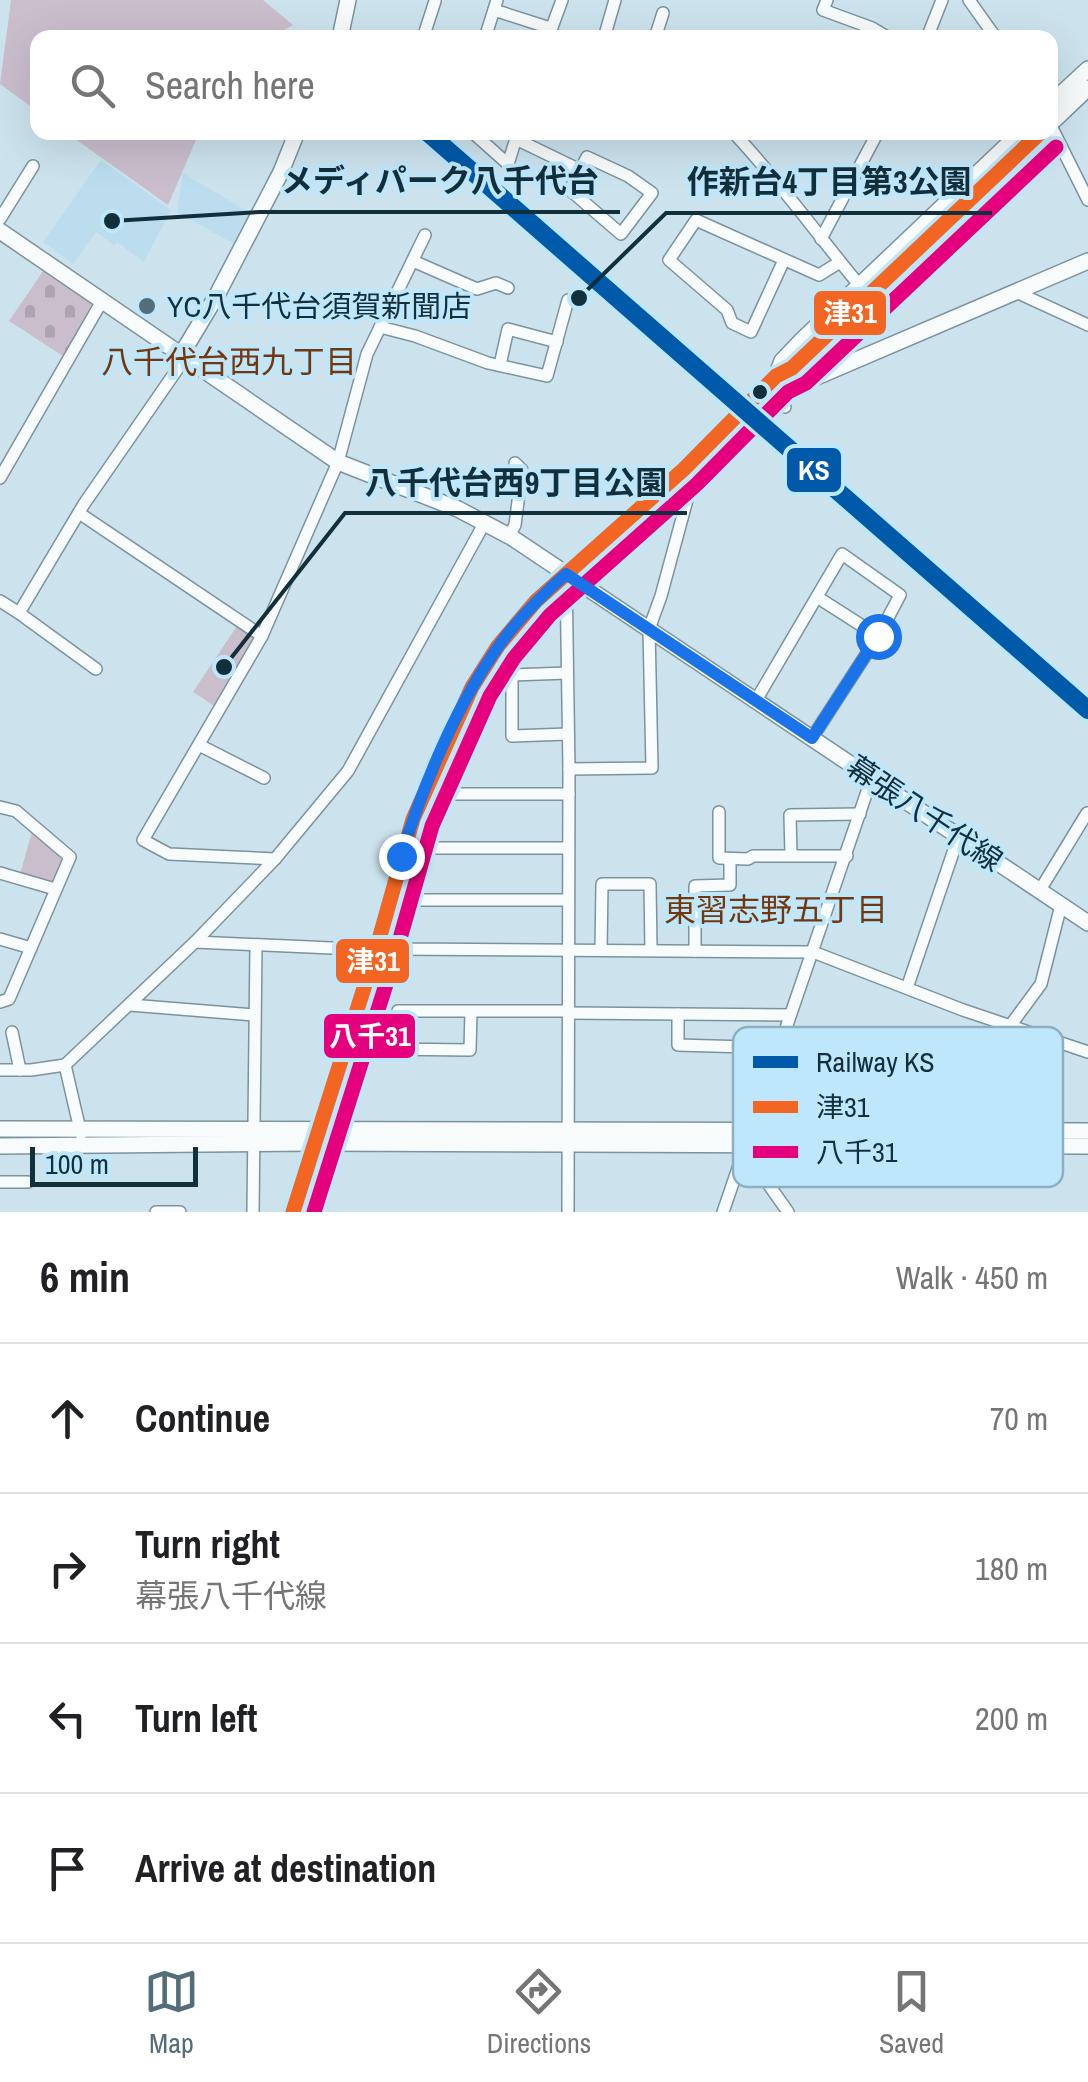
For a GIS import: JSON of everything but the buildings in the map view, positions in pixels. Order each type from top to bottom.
[{"type":"street","points":[[342,30],[348,0]]},
{"type":"street","points":[[425,30],[434,0]]},
{"type":"street","points":[[550,30],[562,0]]},
{"type":"street","points":[[606,30],[615,0]]},
{"type":"street","points":[[827,0],[823,10],[875,30]]},
{"type":"street","points":[[929,30],[942,0]]},
{"type":"street","points":[[969,0],[990,30]]},
{"type":"street","points":[[488,30],[496,5],[543,30]]},
{"type":"street","points":[[658,30],[663,13]]},
{"type":"street","points":[[1058,97],[1088,69]]},
{"type":"street","points":[[1058,116],[1088,88]]},
{"type":"street","points":[[19,612],[79,513],[183,357],[281,172],[290,140]]},
{"type":"street","points":[[481,140],[508,164],[516,140]]},
{"type":"street","points":[[524,140],[580,170]]},
{"type":"street","points":[[740,140],[864,291]]},
{"type":"street","points":[[820,239],[874,140]]},
{"type":"street","points":[[293,1212],[413,819],[472,687],[536,601],[684,468],[763,388],[792,368],[1013,140]]},
{"type":"street","points":[[864,291],[1033,140]]},
{"type":"street","points":[[1058,140],[1088,200]]},
{"type":"street","points":[[586,157],[652,192],[621,234],[570,190],[580,170],[586,157]]},
{"type":"street","points":[[0,219],[33,166]]},
{"type":"street","points":[[784,260],[751,332],[732,323],[726,310],[669,260],[696,220],[818,275],[840,262]]},
{"type":"street","name":"幕張八千代線","points":[[0,231],[338,462],[485,522],[509,536],[1088,923]]},
{"type":"street","points":[[274,859],[169,854],[143,840],[262,636],[338,462],[367,354],[426,235]]},
{"type":"street","points":[[412,261],[476,290],[496,283],[508,288]]},
{"type":"street","points":[[781,373],[808,382],[1088,261]]},
{"type":"street","points":[[1016,292],[1088,325]]},
{"type":"street","points":[[0,478],[102,300]]},
{"type":"street","points":[[380,328],[500,366],[547,376],[568,300]]},
{"type":"street","points":[[500,366],[508,329],[557,342]]},
{"type":"street","points":[[763,388],[784,407]]},
{"type":"street","points":[[509,536],[515,525],[522,470],[516,464]]},
{"type":"street","points":[[568,768],[652,768],[648,629],[687,500],[689,485],[684,468]]},
{"type":"street","points":[[79,513],[262,636]]},
{"type":"street","points":[[0,1070],[65,1065],[195,942],[274,859],[348,771],[485,522]]},
{"type":"street","points":[[756,702],[842,554],[852,560],[900,595],[812,738]]},
{"type":"street","points":[[566,574],[568,1212]]},
{"type":"street","points":[[817,597],[878,636]]},
{"type":"street","points":[[0,601],[96,670]]},
{"type":"street","points":[[568,674],[503,677],[444,794],[423,848],[396,949],[814,952],[1013,1027]]},
{"type":"street","points":[[512,675],[512,736],[568,734]]},
{"type":"street","points":[[199,745],[264,778]]},
{"type":"street","points":[[786,1027],[872,777]]},
{"type":"street","points":[[444,794],[568,794]]},
{"type":"street","points":[[0,806],[16,811],[70,857],[10,1000],[0,1002]]},
{"type":"street","points":[[719,812],[719,858],[847,856]]},
{"type":"street","points":[[1040,890],[1086,813]]},
{"type":"street","points":[[790,855],[790,815],[860,814]]},
{"type":"street","points":[[907,988],[959,835]]},
{"type":"street","points":[[423,848],[568,848]]},
{"type":"street","points":[[695,951],[695,886],[730,884],[730,859]]},
{"type":"street","points":[[0,873],[56,889]]},
{"type":"street","points":[[601,950],[602,884],[650,884],[651,950]]},
{"type":"street","points":[[410,900],[568,900]]},
{"type":"street","points":[[1010,1026],[1041,984],[1061,904]]},
{"type":"street","points":[[0,940],[31,948]]},
{"type":"street","points":[[195,942],[376,950]]},
{"type":"street","points":[[254,1212],[256,946]]},
{"type":"street","points":[[130,1005],[254,1015]]},
{"type":"street","points":[[471,1012],[470,1050],[386,1049],[398,1011],[790,1015]]},
{"type":"street","points":[[678,1014],[678,1046],[733,1047]]},
{"type":"street","points":[[12,1032],[20,1070]]},
{"type":"street","points":[[1063,1044],[1088,1052]]},
{"type":"street","points":[[65,1065],[81,1137]]},
{"type":"street","points":[[0,1129],[81,1137],[733,1137]]},
{"type":"street","points":[[1063,1132],[1088,1132]]},
{"type":"street","points":[[0,1146],[81,1137]]},
{"type":"street","points":[[1063,1145],[1088,1146]]},
{"type":"street","points":[[0,1182],[28,1182]]},
{"type":"street","points":[[724,1212],[733,1184]]},
{"type":"street","points":[[770,1187],[788,1212]]},
{"type":"street","points":[[156,1212],[180,1212]]},
{"type":"shaded area","points":[[101,160],[171,210],[144,262],[96,232],[73,264],[43,242]]},
{"type":"shaded area","points":[[183,173],[252,214],[236,245],[177,212]]},
{"type":"green space","points":[[11,0],[263,0],[293,25],[284,30],[30,30],[30,106],[0,84]]},
{"type":"green space","points":[[77,140],[196,140],[168,205]]},
{"type":"green space","points":[[43,271],[92,304],[63,356],[9,321]]},
{"type":"green space","points":[[237,626],[254,643],[216,707],[193,692]]},
{"type":"green space","points":[[32,832],[61,856],[49,883],[20,874]]},
{"type":"rail line","name":"KS","points":[[436,140],[1088,710]]},
{"type":"transit line","name":"津31","points":[[293,1212],[413,819],[472,687],[498,646],[536,601],[684,469],[776,376],[792,368],[1033,140]]},
{"type":"transit line","name":"八千31","points":[[314,1212],[432,826],[490,696],[514,658],[550,615],[697,484],[788,392],[806,383],[1056,147]]},
{"type":"place","name":"メディパーク八千代台","points":[[112,221]]},
{"type":"place","name":"作新台4丁目第3公園","points":[[579,298]]},
{"type":"place","name":"YC八千代台須賀新聞店","points":[[147,306]]},
{"type":"place","name":"八千代台西9丁目公園","points":[[224,667]]},
{"type":"district","name":"八千代台西九丁目","points":[[229,361]]},
{"type":"district","name":"東習志野五丁目","points":[[776,909]]},
{"type":"route","points":[[401,856],[430,778],[472,687],[498,646],[536,601],[566,574],[812,738],[878,636]]}]
